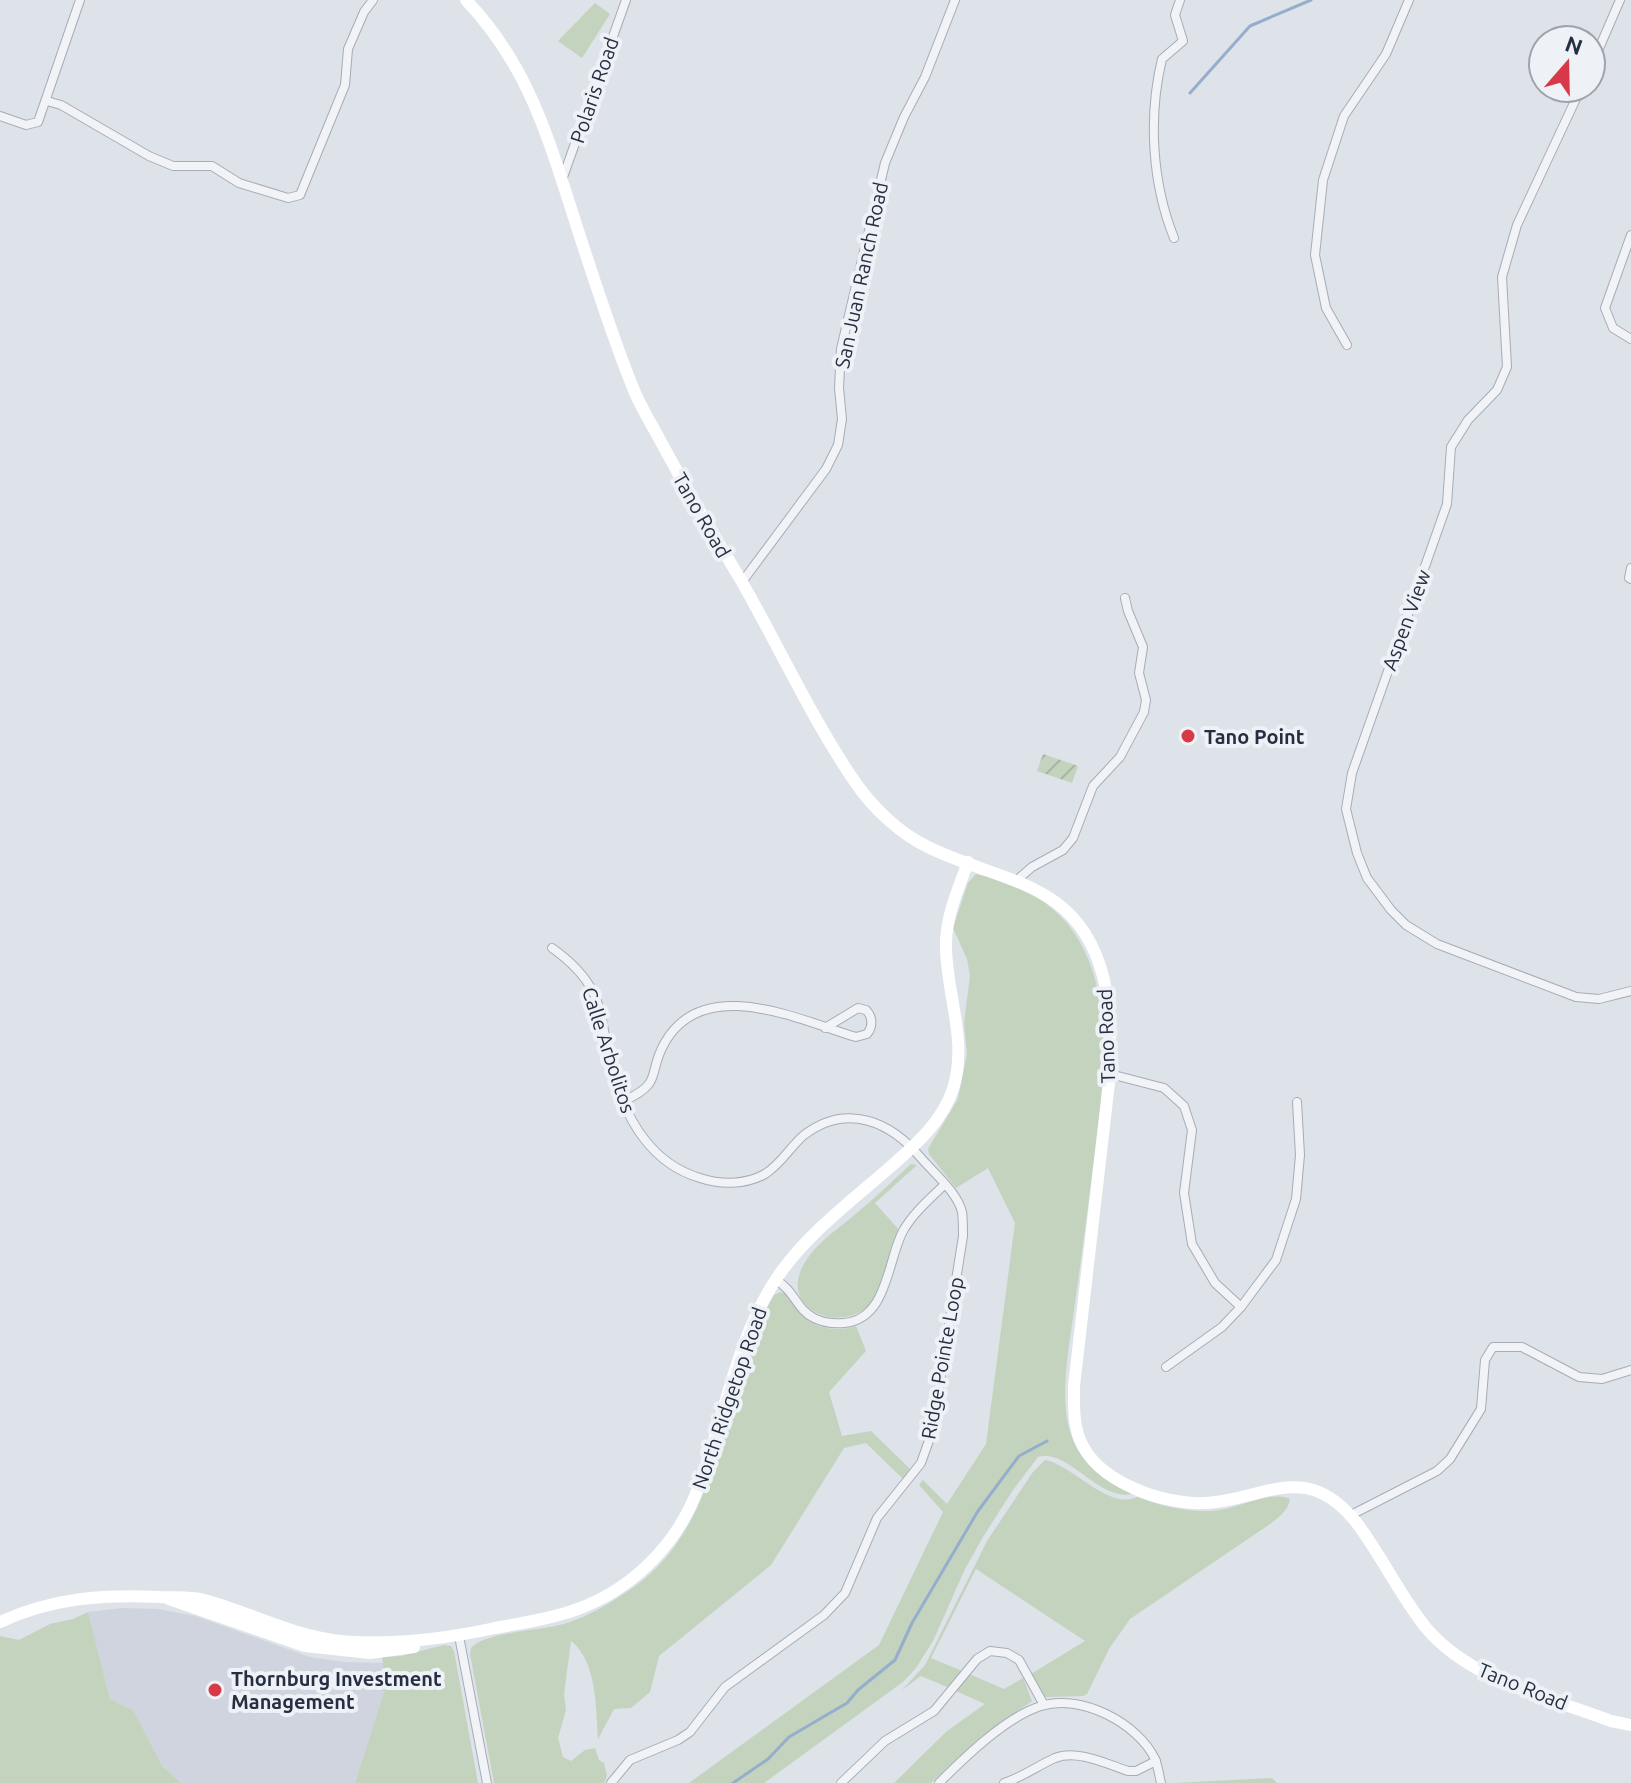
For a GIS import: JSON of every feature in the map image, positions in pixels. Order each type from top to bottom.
[{"type":"street","points":[[0,116],[26,125],[38,122],[80,0]]},
{"type":"street","points":[[47,101],[61,105],[149,156],[173,166],[212,166],[239,183],[288,198],[300,195],[345,85],[348,49],[364,12],[373,0]]},
{"type":"street","name":"Tano Road","points":[[466,0],[491,26],[531,93],[634,391],[695,506],[858,786],[878,810],[927,847],[1017,880],[1054,899],[1092,945],[1105,984],[1110,1074],[1075,1378],[1075,1417],[1082,1445],[1094,1461],[1109,1473],[1139,1489],[1170,1500],[1213,1503],[1271,1488],[1297,1487],[1330,1498],[1351,1515],[1419,1618],[1453,1653],[1490,1676],[1611,1721],[1631,1725]]},
{"type":"street","name":"Polaris Road","points":[[562,181],[626,0]]},
{"type":"street","name":"San Juan Ranch Road","points":[[742,582],[826,469],[838,445],[842,419],[839,388],[841,349],[885,163],[925,77],[955,0]]},
{"type":"street","points":[[1174,238],[1166,219],[1159,184],[1154,113],[1162,59],[1183,41],[1175,15],[1180,0]]},
{"type":"street","points":[[1347,345],[1326,308],[1315,255],[1323,180],[1344,116],[1386,54],[1409,0]]},
{"type":"street","points":[[1607,30],[1620,0]]},
{"type":"street","name":"Aspen View","points":[[1574,104],[1517,225],[1502,277],[1507,367],[1497,390],[1468,420],[1451,447],[1447,504],[1352,773],[1346,809],[1367,878],[1391,910],[1423,937],[1576,997],[1599,999],[1631,991]]},
{"type":"street","points":[[1631,235],[1605,308],[1613,328],[1631,339]]},
{"type":"street","points":[[1631,568],[1631,579]]},
{"type":"street","points":[[1017,880],[1032,867],[1063,850],[1073,838],[1093,786],[1120,757],[1144,712],[1146,700],[1139,673],[1143,647],[1125,598]]},
{"type":"street","points":[[1334,809],[1346,809]]},
{"type":"street","name":"North Ridgetop Road","points":[[0,1622],[67,1600],[113,1595],[181,1596],[202,1599],[278,1628],[323,1639],[423,1641],[556,1616],[589,1605],[627,1583],[674,1535],[692,1504],[750,1328],[776,1280],[809,1239],[912,1148],[940,1116],[950,1097],[957,1072],[959,1043],[946,935],[968,862]]},
{"type":"street","name":"Calle Arbolitos","points":[[552,948],[576,968],[594,993],[612,1068],[639,1133],[666,1162],[691,1176],[716,1182],[741,1182],[765,1173],[776,1166],[805,1135],[833,1121],[854,1119],[873,1122],[897,1133],[912,1148]]},
{"type":"street","points":[[624,1101],[649,1085],[662,1048],[676,1027],[710,1007],[729,1004],[745,1006],[825,1028],[861,1037],[869,1031],[871,1019],[866,1010],[858,1008],[825,1028]]},
{"type":"street","points":[[1110,1074],[1164,1088],[1184,1106],[1192,1130],[1184,1193],[1192,1244],[1215,1283],[1241,1307]]},
{"type":"street","points":[[1166,1367],[1222,1327],[1276,1260],[1296,1199],[1300,1155],[1297,1102]]},
{"type":"street","name":"Ridge Pointe Loop","points":[[611,1783],[630,1760],[690,1732],[725,1687],[824,1615],[845,1593],[877,1518],[921,1463],[932,1432],[963,1236],[962,1212],[944,1185],[912,1148]]},
{"type":"street","points":[[776,1280],[787,1287],[802,1310],[815,1318],[841,1324],[862,1318],[878,1301],[908,1223],[944,1185]]},
{"type":"street","points":[[1351,1515],[1437,1471],[1450,1459],[1481,1409],[1485,1360],[1493,1347],[1522,1347],[1579,1377],[1602,1379],[1631,1370]]},
{"type":"street","points":[[459,1636],[487,1783]]},
{"type":"street","points":[[841,1783],[885,1741],[934,1711],[977,1659],[990,1651],[1007,1653],[1019,1660],[1044,1705]]},
{"type":"street","points":[[939,1783],[1003,1728],[1044,1705],[1077,1703],[1120,1719],[1156,1761],[1161,1783]]},
{"type":"street","points":[[1004,1783],[1022,1778],[1057,1757],[1084,1757],[1128,1771],[1136,1771],[1156,1761]]},
{"type":"shaded area","points":[[122,1608],[157,1609],[195,1616],[310,1657],[385,1663],[387,1687],[355,1783],[181,1783],[162,1766],[134,1711],[110,1699],[88,1612]]},
{"type":"green space","points":[[595,3],[610,14],[582,58],[558,41]]},
{"type":"green space","points":[[1043,754],[1078,766],[1072,783],[1037,771]]},
{"type":"green space","points":[[976,874],[1025,890],[1060,916],[1084,949],[1097,987],[1103,1030],[1103,1075],[1065,1401],[1071,1434],[1082,1456],[1101,1475],[1132,1494],[1108,1490],[1060,1460],[1049,1456],[1038,1457],[983,1537],[933,1641],[903,1682],[764,1783],[689,1783],[879,1645],[943,1512],[919,1485],[923,1480],[947,1504],[986,1444],[1015,1223],[988,1168],[956,1188],[928,1149],[958,1099],[967,1054],[964,1023],[970,976],[967,959],[953,928],[968,883]]},
{"type":"green space","points":[[911,1164],[917,1165],[875,1203],[900,1231],[876,1296],[859,1313],[845,1317],[819,1314],[808,1307],[800,1297],[798,1285],[801,1270],[810,1255]]},
{"type":"green space","points":[[781,1292],[813,1323],[834,1329],[856,1326],[866,1351],[829,1392],[842,1436],[871,1431],[910,1469],[903,1479],[866,1443],[844,1448],[771,1565],[659,1656],[650,1692],[631,1708],[614,1709],[598,1739],[590,1673],[580,1650],[571,1641],[564,1694],[566,1710],[558,1738],[563,1757],[571,1761],[585,1750],[595,1748],[599,1760],[604,1763],[607,1776],[604,1783],[494,1783],[471,1648],[489,1638],[564,1624],[583,1617],[634,1587],[664,1560],[687,1527],[705,1490],[757,1331],[774,1295]]},
{"type":"green space","points":[[1045,1460],[1114,1498],[1126,1500],[1137,1497],[1182,1509],[1211,1511],[1263,1498],[1290,1499],[1285,1510],[1270,1524],[1130,1619],[1083,1696],[1046,1697],[1041,1694],[1031,1674],[1085,1641],[976,1569],[931,1658],[962,1671],[949,1688],[921,1676],[902,1690],[925,1665],[987,1541],[1033,1472]]},
{"type":"green space","points":[[88,1612],[110,1699],[134,1711],[162,1766],[181,1783],[0,1783],[0,1636],[19,1640],[50,1624]]},
{"type":"green space","points":[[451,1646],[454,1651],[478,1783],[355,1783],[386,1687],[382,1657],[401,1656]]},
{"type":"green space","points":[[969,1674],[1004,1689],[1023,1678],[1032,1701],[981,1737],[931,1783],[894,1783],[947,1731],[985,1704],[956,1691]]},
{"type":"green space","points":[[1272,1778],[1277,1783],[1175,1783]]},
{"type":"waterway","points":[[1190,93],[1250,26],[1311,0]]},
{"type":"waterway","points":[[733,1783],[768,1759],[789,1737],[847,1703],[895,1660],[912,1623],[978,1511],[1019,1456],[1047,1441]]},
{"type":"place","name":"Tano Point","points":[[1188,736]]},
{"type":"place","name":"Thornburg Investment Management","points":[[215,1690]]}]
